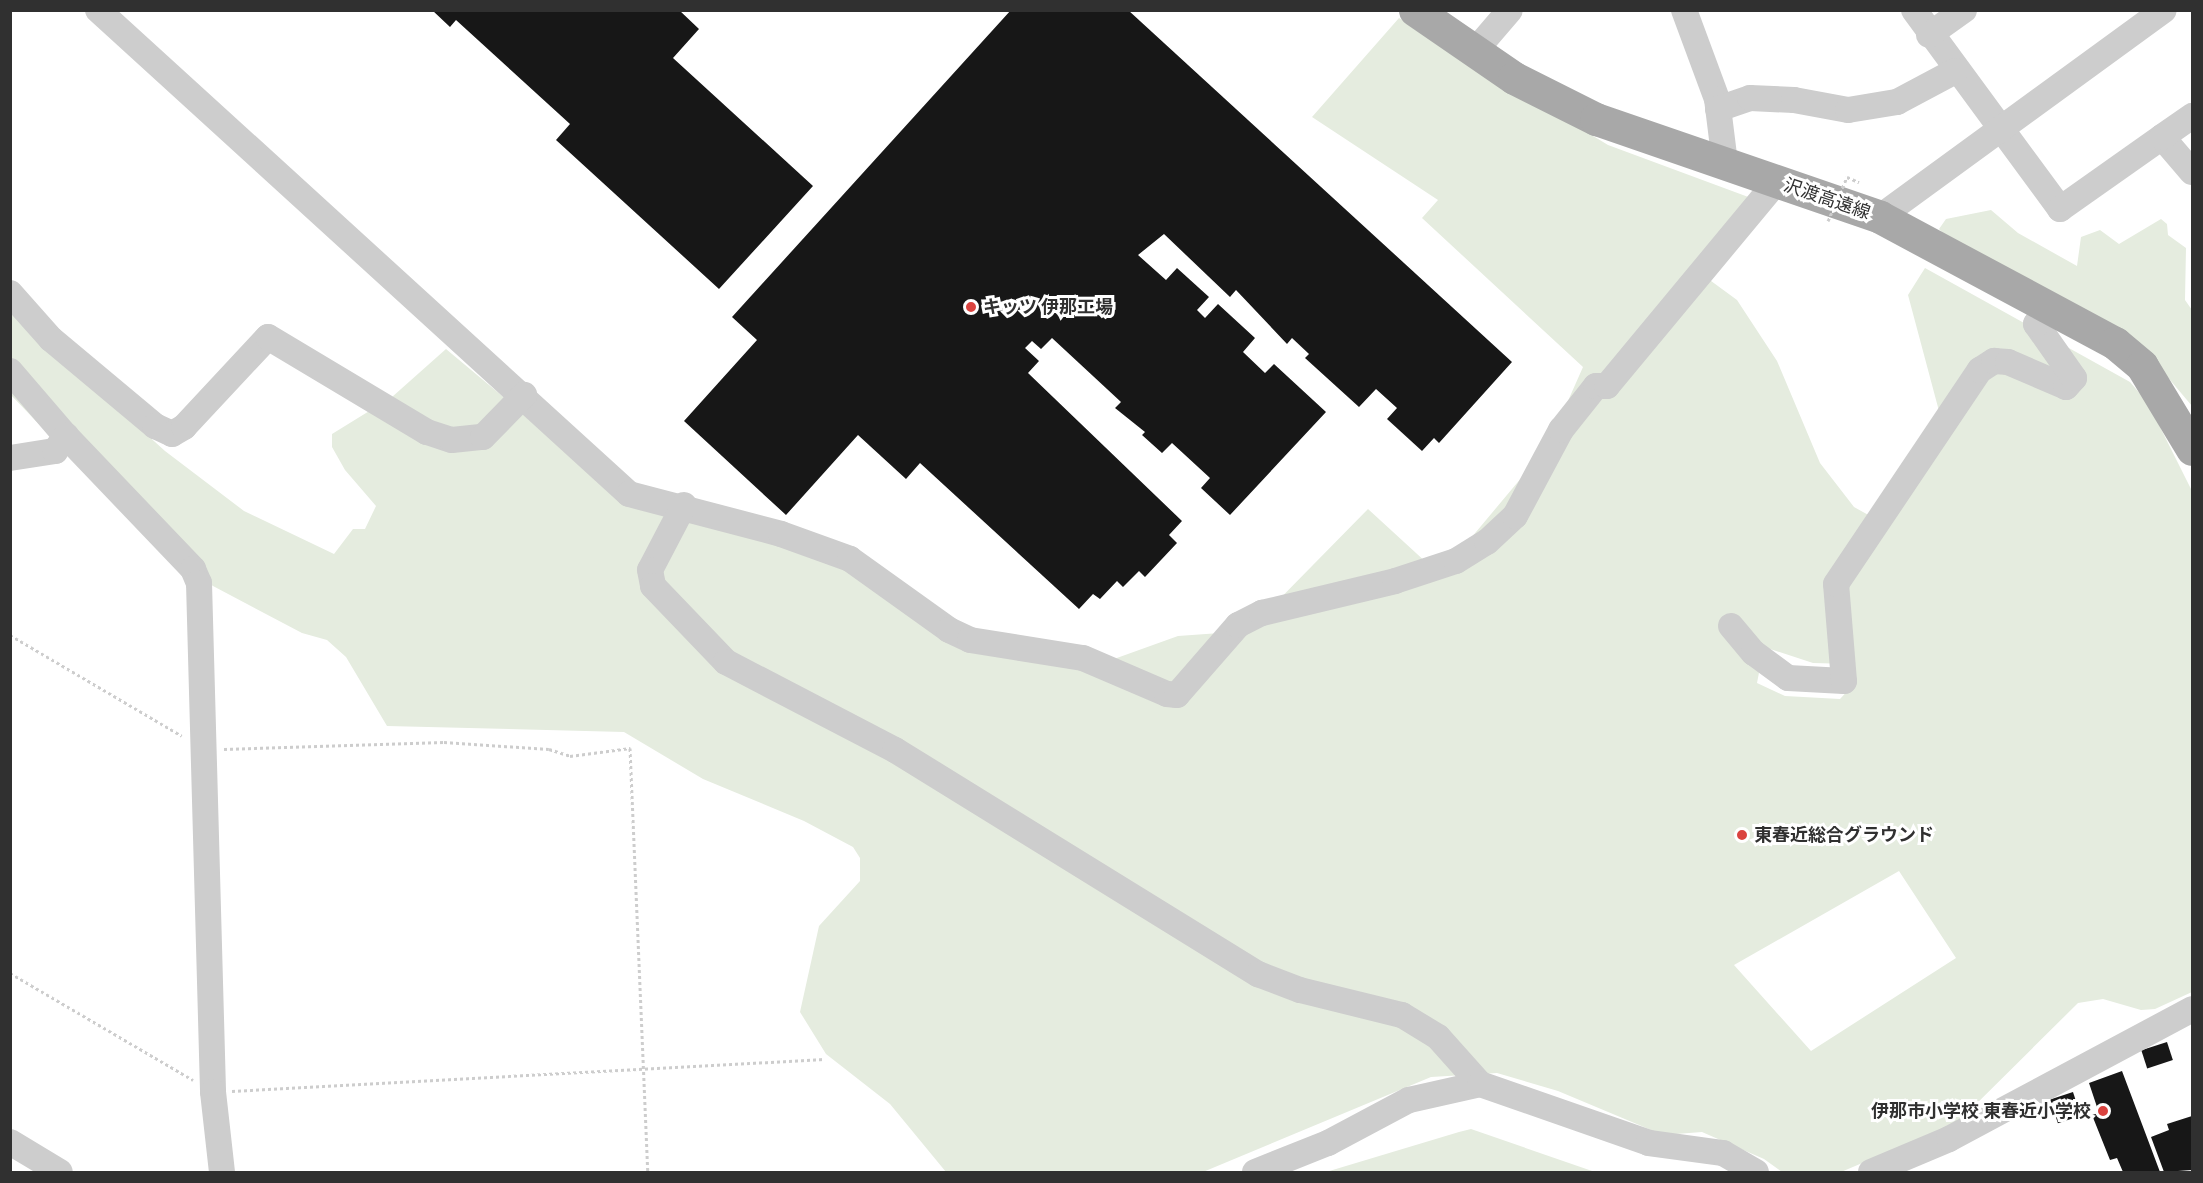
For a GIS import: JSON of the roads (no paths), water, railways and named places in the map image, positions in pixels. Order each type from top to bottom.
[{"type":"main road","name":"沢渡高遠線","points":[[1415,10],[1514,78],[1596,118],[1880,217],[2115,344],[2142,366],[2193,449]]},
{"type":"street","points":[[98,10],[524,395],[629,495],[684,505],[850,559],[948,630],[970,640],[1083,658],[1177,695],[1239,625],[1262,613],[1332,598],[1456,561],[1487,542],[1515,516],[1561,430],[1596,386],[1606,386],[1777,181]]},
{"type":"street","points":[[1474,52],[1510,10]]},
{"type":"street","points":[[1684,10],[1718,109],[1725,163]]},
{"type":"street","points":[[1914,10],[1955,71],[2060,208],[2193,116]]},
{"type":"street","points":[[1929,35],[1964,10]]},
{"type":"street","points":[[1880,217],[1999,128],[2164,10]]},
{"type":"street","points":[[1718,109],[1750,98],[1794,100],[1848,110],[1897,102],[1955,71]]},
{"type":"street","points":[[2162,137],[2193,172]]},
{"type":"street","points":[[10,293],[51,339],[155,426],[171,434],[184,427],[268,337],[427,432],[452,440],[483,437],[524,395]]},
{"type":"street","points":[[1731,626],[1754,653],[1788,678],[1844,681],[1836,584],[1980,370],[1994,361],[2007,362],[2066,387],[2074,378],[2036,324],[2046,308]]},
{"type":"street","points":[[10,371],[66,436],[193,569],[199,583],[213,1092],[222,1173]]},
{"type":"street","points":[[10,458],[55,451],[66,436]]},
{"type":"street","points":[[684,505],[650,570],[653,586],[726,662],[896,750],[1258,974],[1300,990],[1402,1015],[1438,1037],[1480,1084],[1649,1143],[1723,1153],[1756,1173]]},
{"type":"street","points":[[1871,1173],[1949,1139],[2193,1009]]},
{"type":"street","points":[[1255,1173],[1328,1143],[1409,1100],[1480,1084]]},
{"type":"street","points":[[10,1142],[60,1173]]},
{"type":"place","name":"キッツ 伊那工場","points":[[971,307]]},
{"type":"place","name":"東春近総合グラウンド","points":[[1742,835]]},
{"type":"place","name":"伊那市小学校 東春近小学校","points":[[2103,1111]]}]
